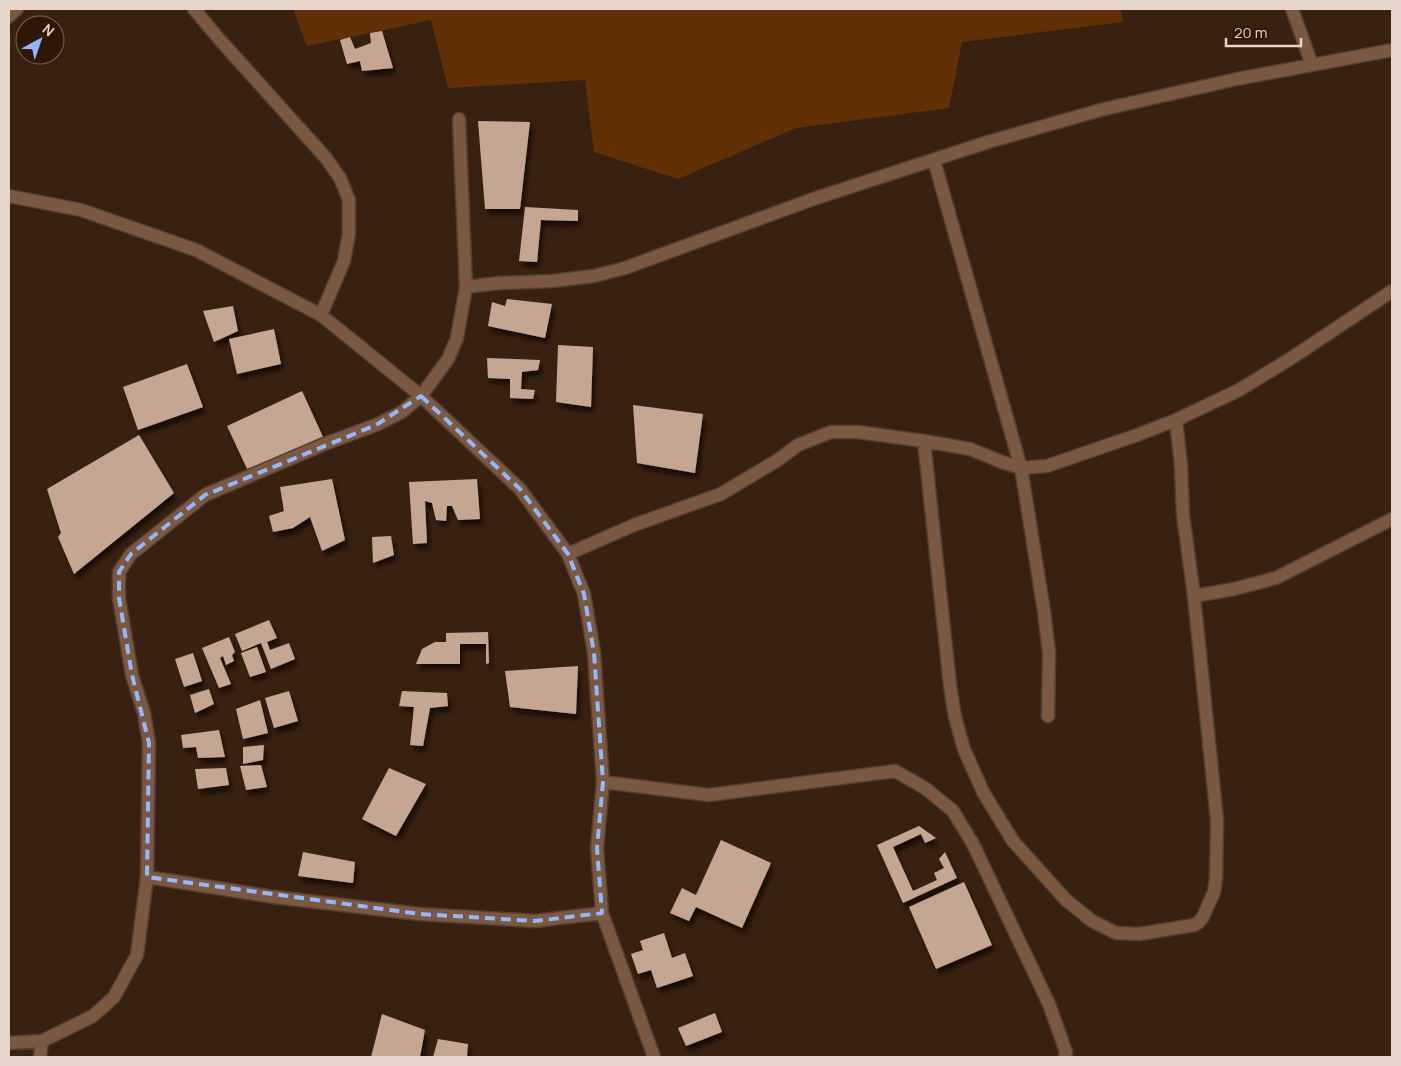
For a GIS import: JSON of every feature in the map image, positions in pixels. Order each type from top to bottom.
[{"type":"street","points":[[9,16],[17,9]]},
{"type":"street","points":[[194,9],[326,158],[340,178],[348,200],[350,233],[344,261],[321,315]]},
{"type":"street","points":[[1292,9],[1312,65]]},
{"type":"street","points":[[466,287],[594,276],[625,268],[816,198],[988,142],[1104,109],[1237,79],[1392,50]]},
{"type":"street","points":[[9,1042],[42,1041],[93,1016],[114,997],[137,955],[147,877],[149,744],[144,713],[132,675],[119,598],[119,572],[131,554],[204,495],[327,443],[376,425],[402,412],[421,396],[448,359],[457,338],[466,287],[459,119]]},
{"type":"street","points":[[934,160],[1021,468],[1049,653],[1048,716]]},
{"type":"street","points":[[9,196],[82,210],[196,250],[321,315],[421,396],[520,489],[568,554],[584,594],[594,653],[602,782],[597,848],[602,913],[654,1057]]},
{"type":"street","points":[[568,554],[634,525],[721,494],[778,460],[798,445],[831,432],[858,432],[970,449],[1021,468],[1047,466],[1176,420],[1239,390],[1290,359],[1392,291]]},
{"type":"street","points":[[924,441],[950,685],[955,716],[964,749],[983,792],[1013,841],[1066,900],[1092,921],[1116,933],[1139,934],[1194,925],[1199,922],[1214,892],[1216,879],[1217,820],[1194,596],[1183,515],[1181,466],[1176,420]]},
{"type":"street","points":[[1194,596],[1234,589],[1276,578],[1392,519]]},
{"type":"street","points":[[602,782],[709,795],[895,772],[925,788],[953,811],[973,844],[1050,1004],[1066,1052],[1065,1057]]},
{"type":"street","points":[[147,877],[274,897],[420,914],[536,921],[602,913]]},
{"type":"street","points":[[40,1057],[42,1041]]},
{"type":"highlighted area","points":[[421,396],[520,489],[568,554],[584,594],[594,653],[603,782],[597,848],[602,913],[535,921],[420,914],[147,877],[149,743],[132,675],[119,598],[119,572],[131,554],[205,495],[376,425]]},
{"type":"shaded area","points":[[293,9],[1121,9],[1123,22],[962,42],[949,108],[796,128],[678,179],[594,152],[585,80],[448,88],[431,20],[307,46]]},
{"type":"building","points":[[382,31],[393,68],[362,71],[360,61],[347,64],[340,40],[350,37],[355,49],[371,43],[370,33]]},
{"type":"building","points":[[478,121],[530,122],[520,209],[485,209]]},
{"type":"building","points":[[525,207],[578,210],[578,221],[541,220],[537,262],[519,261]]},
{"type":"building","points":[[507,299],[552,304],[545,338],[488,326],[492,302],[505,306]]},
{"type":"building","points":[[233,306],[238,331],[214,342],[203,311]]},
{"type":"building","points":[[274,329],[281,364],[237,374],[229,339]]},
{"type":"building","points":[[558,345],[593,347],[591,407],[556,402]]},
{"type":"building","points":[[487,358],[540,360],[538,370],[522,372],[521,389],[535,390],[533,399],[510,398],[510,379],[488,378]]},
{"type":"building","points":[[187,364],[203,407],[138,430],[123,387]]},
{"type":"building","points":[[302,391],[324,439],[249,473],[227,426]]},
{"type":"building","points":[[633,405],[703,414],[695,473],[637,463]]},
{"type":"building","points":[[139,435],[174,493],[74,574],[58,537],[61,533],[47,489]]},
{"type":"building","points":[[332,479],[345,540],[322,551],[310,517],[293,528],[273,532],[269,516],[284,511],[280,487]]},
{"type":"building","points":[[477,479],[480,519],[458,520],[452,506],[447,506],[446,521],[436,520],[432,503],[425,501],[427,543],[413,544],[409,482]]},
{"type":"building","points":[[391,536],[394,555],[373,563],[372,537]]},
{"type":"building","points":[[269,620],[277,638],[267,642],[270,650],[289,643],[295,659],[271,669],[261,643],[242,651],[235,634]]},
{"type":"building","points":[[488,632],[489,663],[486,664],[486,644],[460,644],[460,664],[416,664],[422,649],[435,642],[446,642],[446,633]]},
{"type":"building","points":[[229,637],[235,652],[232,655],[234,661],[226,665],[223,656],[220,658],[231,684],[219,688],[202,648]]},
{"type":"building","points":[[257,647],[266,672],[250,677],[241,653]]},
{"type":"building","points":[[193,653],[202,681],[184,687],[175,659]]},
{"type":"building","points":[[578,666],[576,714],[510,707],[505,671]]},
{"type":"building","points":[[209,689],[214,704],[195,713],[190,695]]},
{"type":"building","points":[[289,691],[298,721],[274,728],[265,698]]},
{"type":"building","points":[[402,691],[447,693],[448,706],[430,708],[423,746],[410,745],[414,707],[399,706]]},
{"type":"building","points":[[260,700],[268,733],[243,739],[236,709]]},
{"type":"building","points":[[219,730],[225,757],[198,758],[196,747],[183,748],[181,735]]},
{"type":"building","points":[[264,745],[263,760],[243,764],[243,747]]},
{"type":"building","points":[[261,765],[267,787],[246,790],[240,766]]},
{"type":"building","points":[[226,768],[229,785],[198,789],[195,769]]},
{"type":"building","points":[[389,768],[426,784],[396,836],[362,819]]},
{"type":"building","points":[[919,826],[936,838],[925,843],[921,834],[893,847],[913,891],[937,880],[934,873],[944,868],[939,859],[945,852],[957,878],[903,903],[877,845]]},
{"type":"building","points":[[721,840],[771,863],[742,928],[696,907],[689,921],[670,913],[682,888],[696,895]]},
{"type":"building","points":[[303,852],[355,862],[353,883],[298,876]]},
{"type":"building","points":[[964,882],[992,945],[936,969],[909,907]]},
{"type":"building","points":[[664,933],[672,958],[685,953],[693,976],[657,988],[651,970],[638,974],[631,954],[643,950],[640,941]]},
{"type":"building","points":[[715,1013],[722,1032],[686,1046],[678,1028]]},
{"type":"building","points":[[382,1014],[425,1030],[420,1057],[371,1057]]},
{"type":"building","points":[[438,1039],[468,1044],[467,1057],[433,1057]]}]
